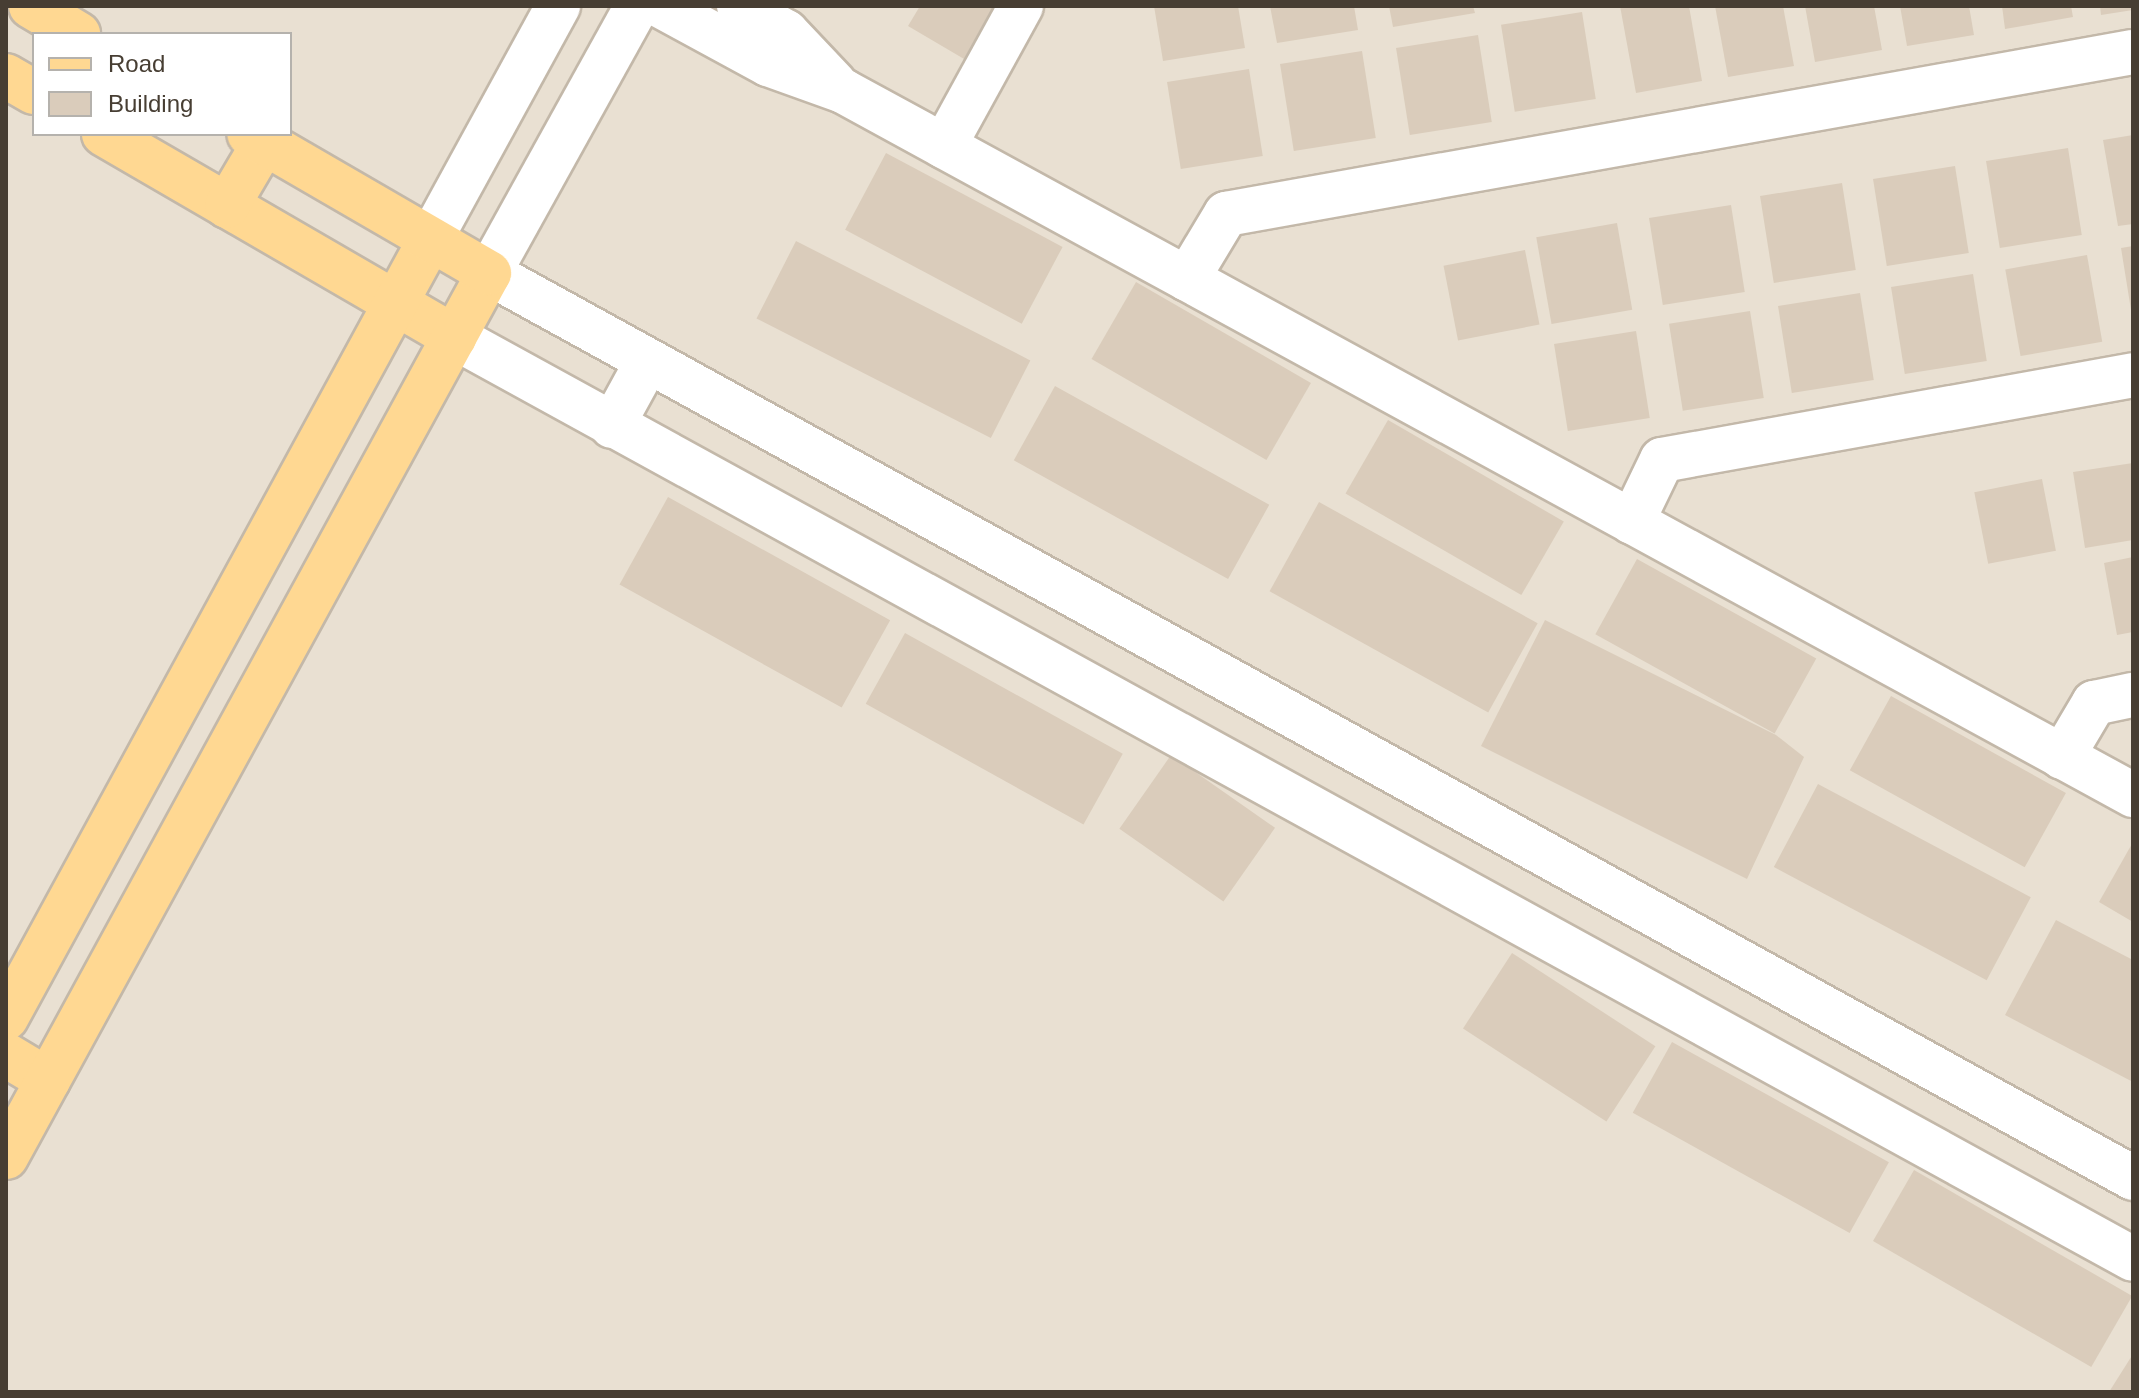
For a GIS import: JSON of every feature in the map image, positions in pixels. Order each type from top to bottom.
[{"type":"main road","points":[[31,6],[75,32]]},
{"type":"main road","points":[[6,76],[32,91]]},
{"type":"main road","points":[[107,136],[454,337]]},
{"type":"main road","points":[[6,1157],[489,273],[257,138],[227,206]]},
{"type":"main road","points":[[6,1018],[430,240]]},
{"type":"main road","points":[[262,548],[321,582]]},
{"type":"main road","points":[[6,1055],[48,1080]]},
{"type":"street","points":[[430,240],[558,6]]},
{"type":"street","points":[[637,6],[489,273],[2133,1178]]},
{"type":"street","points":[[661,6],[768,64],[843,91],[2133,795]]},
{"type":"street","points":[[739,6],[786,32],[843,91]]},
{"type":"street","points":[[944,146],[1021,6]]},
{"type":"street","points":[[1187,279],[1226,214],[2133,52]]},
{"type":"street","points":[[454,337],[2133,1259]]},
{"type":"street","points":[[612,426],[647,362]]},
{"type":"street","points":[[1632,522],[1662,460],[2133,375]]},
{"type":"street","points":[[2062,757],[2094,703],[2133,695]]},
{"type":"shaded area","points":[[6,6],[2133,6],[2133,1392],[6,1392]]},
{"type":"building","points":[[920,6],[1012,6],[976,66],[908,26]]},
{"type":"building","points":[[1154,6],[1238,6],[1245,48],[1163,61]]},
{"type":"building","points":[[1270,6],[1354,6],[1358,30],[1277,43]]},
{"type":"building","points":[[1389,6],[1473,6],[1475,13],[1393,27]]},
{"type":"building","points":[[1620,6],[1689,6],[1702,81],[1636,93]]},
{"type":"building","points":[[1715,6],[1783,6],[1794,66],[1728,77]]},
{"type":"building","points":[[1805,6],[1874,6],[1882,50],[1815,62]]},
{"type":"building","points":[[1900,6],[1969,6],[1974,35],[1907,46]]},
{"type":"building","points":[[2002,6],[2071,6],[2073,17],[2005,29]]},
{"type":"building","points":[[2100,6],[2133,6],[2133,10],[2101,15]]},
{"type":"building","points":[[1582,12],[1596,99],[1515,112],[1501,25]]},
{"type":"building","points":[[1478,35],[1492,122],[1410,135],[1396,48]]},
{"type":"building","points":[[1362,51],[1376,138],[1294,151],[1280,64]]},
{"type":"building","points":[[1249,69],[1263,156],[1181,169],[1167,82]]},
{"type":"building","points":[[2133,135],[2133,224],[2118,226],[2103,140]]},
{"type":"building","points":[[2068,148],[2082,235],[2000,248],[1986,161]]},
{"type":"building","points":[[886,153],[1063,247],[1022,324],[845,230]]},
{"type":"building","points":[[1955,166],[1969,253],[1887,266],[1873,179]]},
{"type":"building","points":[[1842,183],[1856,270],[1774,283],[1760,196]]},
{"type":"building","points":[[1731,205],[1745,292],[1663,305],[1649,218]]},
{"type":"building","points":[[1617,223],[1632,310],[1552,324],[1536,237]]},
{"type":"building","points":[[796,241],[1030,360],[991,438],[757,319]]},
{"type":"building","points":[[2133,246],[2133,310],[2131,310],[2121,248]]},
{"type":"building","points":[[1525,250],[1540,325],[1458,340],[1444,266]]},
{"type":"building","points":[[2087,255],[2102,342],[2021,356],[2005,269]]},
{"type":"building","points":[[1973,274],[1987,361],[1905,374],[1891,287]]},
{"type":"building","points":[[1136,282],[1311,383],[1266,460],[1092,359]]},
{"type":"building","points":[[1860,293],[1874,380],[1792,393],[1778,306]]},
{"type":"building","points":[[1750,311],[1764,398],[1683,411],[1669,324]]},
{"type":"building","points":[[1636,331],[1650,418],[1568,431],[1554,344]]},
{"type":"building","points":[[1055,386],[1269,505],[1228,579],[1014,460]]},
{"type":"building","points":[[1388,420],[1564,521],[1521,595],[1346,494]]},
{"type":"building","points":[[2133,463],[2133,540],[2085,548],[2073,472]]},
{"type":"building","points":[[2042,479],[2056,551],[1988,564],[1974,492]]},
{"type":"building","points":[[668,497],[890,620],[842,708],[620,584]]},
{"type":"building","points":[[1319,502],[1538,623],[1488,712],[1270,591]]},
{"type":"building","points":[[2133,557],[2133,632],[2117,635],[2104,563]]},
{"type":"building","points":[[1637,559],[1816,658],[1775,734],[1595,634]]},
{"type":"building","points":[[1545,620],[1776,735],[1804,757],[1747,879],[1481,746]]},
{"type":"building","points":[[905,633],[1123,754],[1084,825],[866,704]]},
{"type":"building","points":[[1891,696],[2066,793],[2025,867],[1850,770]]},
{"type":"building","points":[[1171,755],[1275,828],[1223,902],[1119,829]]},
{"type":"building","points":[[1818,784],[2031,897],[1987,980],[1774,867]]},
{"type":"building","points":[[2133,842],[2133,922],[2099,902]]},
{"type":"building","points":[[2056,920],[2133,960],[2133,1082],[2005,1015]]},
{"type":"building","points":[[1512,953],[1655,1046],[1606,1122],[1463,1028]]},
{"type":"building","points":[[1672,1042],[1889,1162],[1850,1233],[1633,1113]]},
{"type":"building","points":[[1914,1170],[2132,1296],[2091,1367],[1873,1241]]},
{"type":"building","points":[[2133,1354],[2133,1392],[2109,1392]]}]
